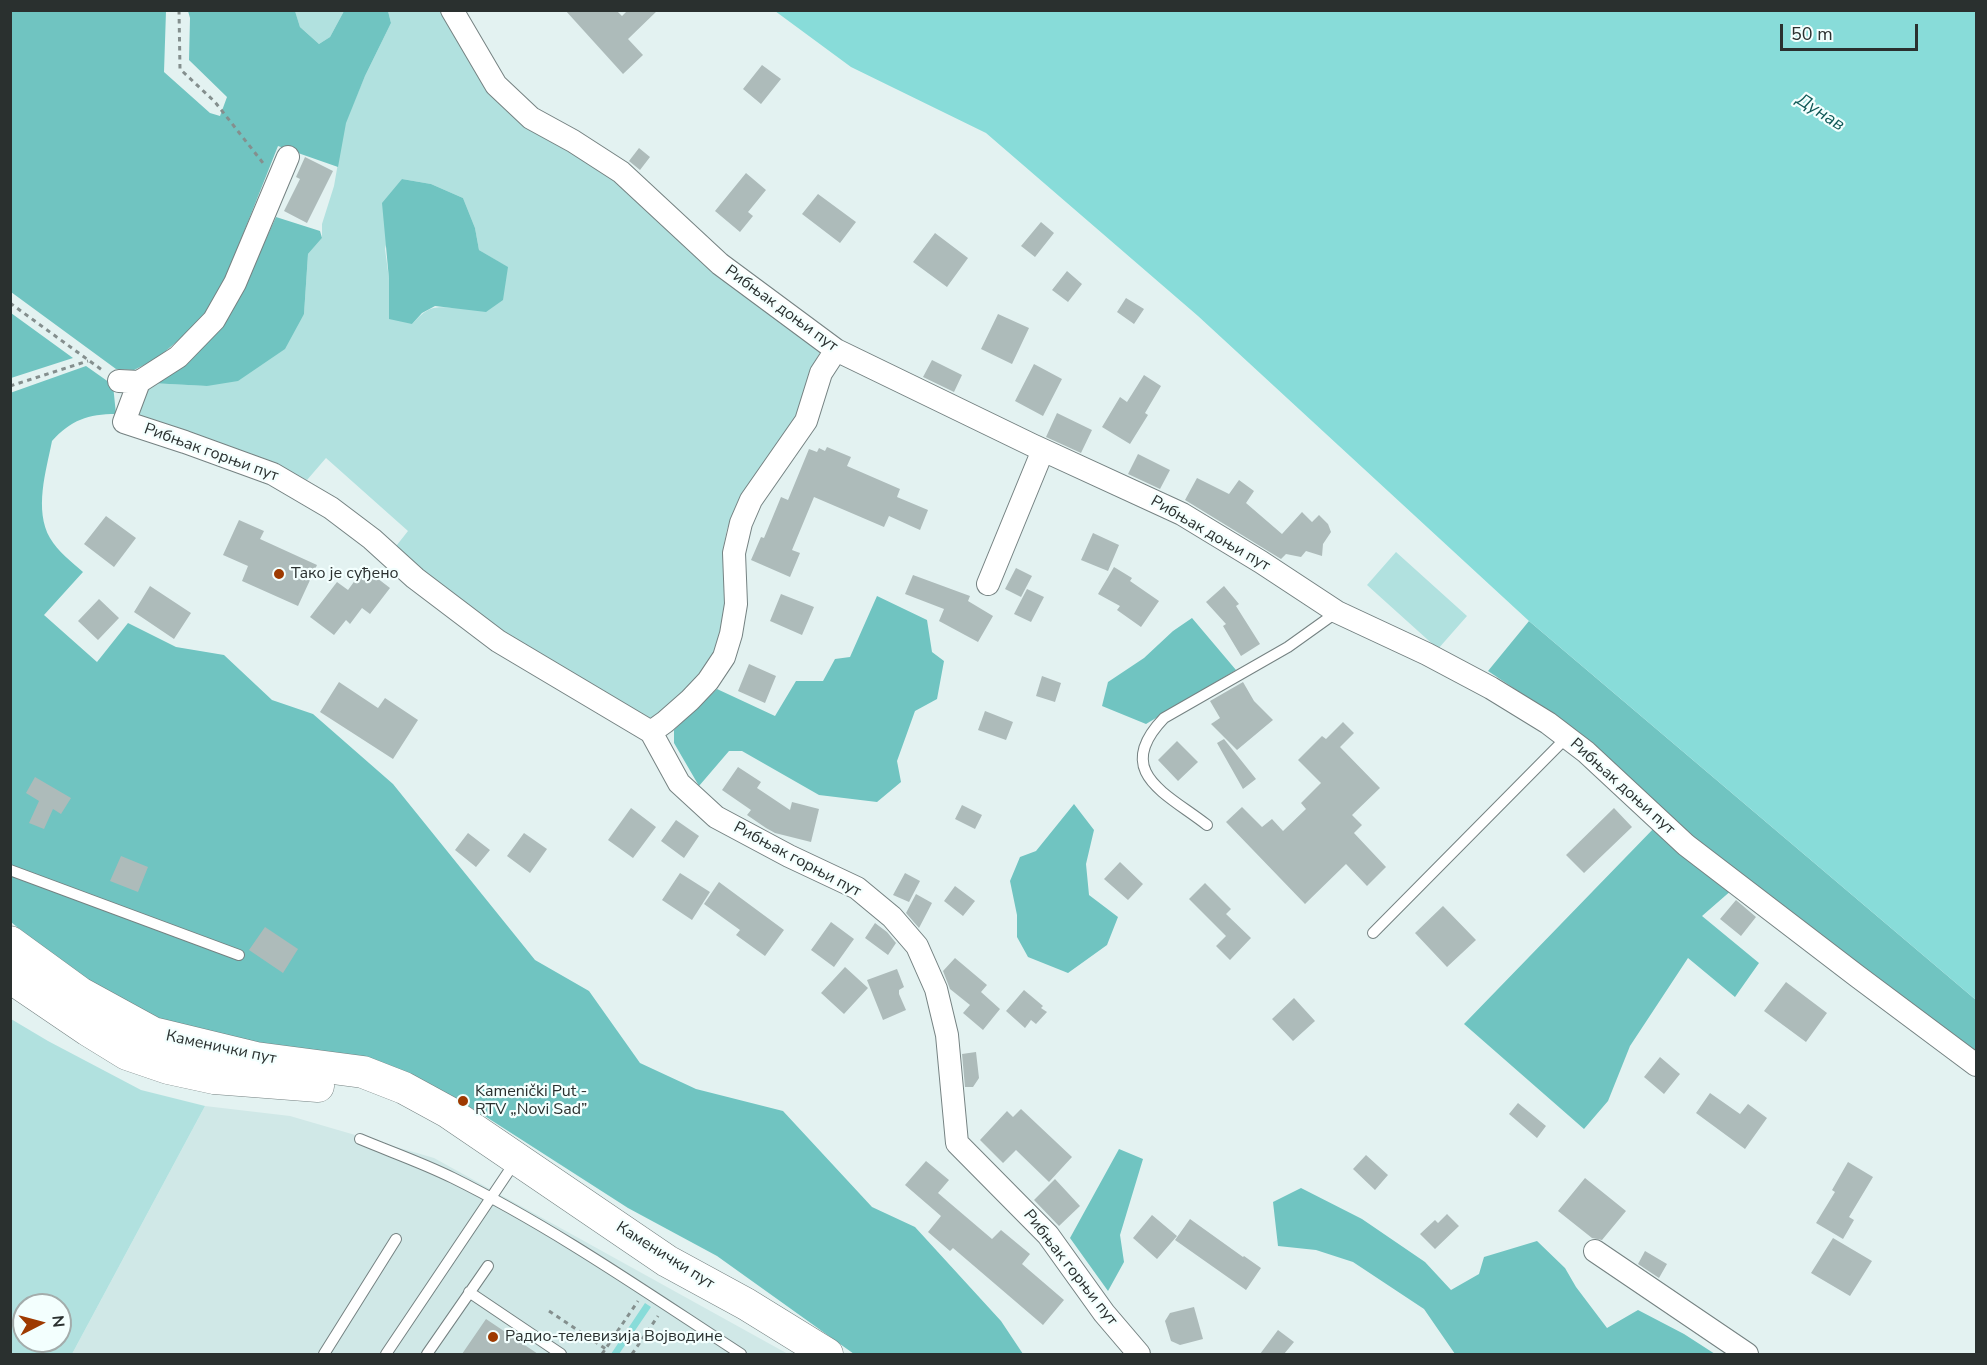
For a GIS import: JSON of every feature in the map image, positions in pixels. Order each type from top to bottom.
[{"type":"main road","name":"Каменички пут","points":[[10,942],[80,993],[153,1033],[256,1058],[363,1072],[404,1089],[448,1112],[667,1261],[746,1304],[818,1352]]},
{"type":"main road","name":"Каменички пут","points":[[13,981],[127,1054],[168,1068],[214,1078],[341,1088],[448,1112]]},
{"type":"street","name":"Рибњак доњи пут","points":[[452,10],[496,85],[531,118],[621,172],[720,264],[836,350],[1042,450],[1182,514],[1337,612],[1427,654],[1491,688],[1548,723],[1586,752],[1686,845],[1977,1065]]},
{"type":"street","points":[[129,381],[178,357],[214,320],[235,283],[288,157]]},
{"type":"street","points":[[651,732],[690,700],[708,681],[724,657],[736,604],[734,553],[741,523],[751,501],[806,421],[821,373],[836,350]]},
{"type":"street","name":"Рибњак горњи пут","points":[[129,381],[124,422],[185,441],[273,474],[330,508],[372,539],[415,578],[498,641],[651,732],[679,783],[716,817],[856,888],[892,917],[917,946],[936,989],[948,1035],[957,1143],[1048,1235],[1104,1313],[1139,1354]]},
{"type":"street","points":[[988,584],[1042,450]]},
{"type":"street","points":[[1595,1251],[1747,1354]]},
{"type":"lane","points":[[1207,825],[1147,777],[1142,765],[1142,755],[1144,745],[1152,730],[1164,718],[1288,647],[1337,612]]},
{"type":"lane","points":[[1373,933],[1568,737]]},
{"type":"lane","points":[[10,870],[239,955]]},
{"type":"lane","points":[[360,1139],[451,1177],[492,1198],[590,1257],[741,1354]]},
{"type":"lane","points":[[386,1354],[517,1159]]},
{"type":"lane","points":[[324,1354],[396,1239]]},
{"type":"lane","points":[[427,1354],[488,1266]]},
{"type":"lane","points":[[469,1292],[561,1354]]},
{"type":"path","points":[[179,10],[180,69],[215,102],[278,182]]},
{"type":"path","points":[[10,303],[88,361],[129,381]]},
{"type":"path","points":[[10,386],[88,361]]},
{"type":"path","points":[[602,1354],[642,1296]]},
{"type":"path","points":[[632,1354],[662,1310]]},
{"type":"path","points":[[549,1311],[606,1349]]},
{"type":"shaded area","points":[[11,11],[166,11],[164,72],[210,113],[220,116],[227,97],[189,60],[190,18],[188,11],[295,11],[300,27],[319,44],[330,37],[344,11],[388,11],[391,23],[365,76],[346,123],[338,167],[278,146],[226,277],[204,316],[156,359],[134,370],[116,369],[11,292]]},
{"type":"shaded area","points":[[295,11],[344,11],[330,37],[319,44],[300,27]]},
{"type":"shaded area","points":[[388,11],[445,11],[473,58],[821,351],[812,366],[801,409],[738,503],[727,529],[723,549],[726,575],[724,630],[707,670],[650,723],[506,637],[393,550],[408,531],[326,458],[307,480],[275,465],[140,420],[136,406],[150,383],[207,386],[304,314],[308,254],[322,238],[322,224],[334,186],[345,123],[391,23]],"holes":[[[402,179],[431,184],[463,198],[475,228],[479,250],[507,267],[456,308],[431,308],[412,324],[389,279],[385,249]]]},
{"type":"shaded area","points":[[402,179],[431,184],[463,198],[475,228],[479,250],[508,267],[503,300],[486,312],[435,306],[422,313],[412,324],[389,319],[389,279],[382,203]]},
{"type":"shaded area","points":[[276,217],[320,231],[322,238],[308,254],[304,314],[285,349],[238,381],[207,386],[150,383],[195,356],[222,325],[240,296]]},
{"type":"shaded area","points":[[11,313],[73,358],[11,378]]},
{"type":"shaded area","points":[[86,366],[113,385],[116,414],[97,415],[73,423],[52,441],[43,490],[45,527],[57,548],[83,572],[44,615],[97,662],[128,623],[176,647],[224,655],[272,700],[313,714],[393,784],[535,960],[589,991],[640,1063],[696,1089],[783,1111],[872,1207],[915,1227],[1001,1321],[1023,1354],[854,1354],[717,1256],[628,1208],[448,1095],[204,1044],[96,992],[11,922],[10,393]]},
{"type":"shaded area","points":[[1396,552],[1467,616],[1438,649],[1367,585]]},
{"type":"shaded area","points":[[877,596],[927,620],[932,652],[944,661],[937,699],[915,711],[897,761],[901,782],[877,802],[819,795],[742,751],[729,751],[699,786],[674,743],[674,730],[717,689],[775,716],[796,681],[823,681],[835,659],[850,657]]},
{"type":"shaded area","points":[[1192,618],[1236,670],[1146,724],[1102,706],[1108,682],[1144,658],[1173,631]]},
{"type":"shaded area","points":[[1529,621],[1976,1000],[1976,1053],[1692,837],[1606,755],[1573,728],[1488,671]]},
{"type":"shaded area","points":[[1074,804],[1094,830],[1086,864],[1089,895],[1118,917],[1107,945],[1068,973],[1028,957],[1017,937],[1017,915],[1010,881],[1020,857],[1036,851]]},
{"type":"shaded area","points":[[1657,825],[1733,889],[1702,916],[1759,963],[1735,997],[1688,958],[1630,1046],[1608,1101],[1584,1129],[1464,1024]]},
{"type":"shaded area","points":[[11,1019],[141,1090],[205,1106],[72,1354],[11,1354]]},
{"type":"shaded area","points":[[205,1106],[290,1116],[434,1158],[788,1354],[72,1354]]},
{"type":"shaded area","points":[[1119,1149],[1143,1159],[1120,1235],[1124,1262],[1108,1291],[1070,1238]]},
{"type":"shaded area","points":[[1301,1188],[1362,1219],[1425,1262],[1451,1290],[1479,1274],[1484,1257],[1537,1241],[1565,1268],[1576,1287],[1607,1328],[1638,1310],[1684,1334],[1715,1354],[1455,1354],[1424,1309],[1353,1262],[1316,1250],[1278,1246],[1273,1202]]},
{"type":"water","name":"Дунав","points":[[775,11],[1976,11],[1976,1000],[1529,621],[1198,316],[986,133],[851,67]]},
{"type":"water","points":[[645,1303],[651,1307],[619,1354],[611,1354]]},
{"type":"building","points":[[565,10],[616,10],[622,16],[628,10],[658,10],[628,39],[643,55],[623,74]]},
{"type":"building","points":[[762,65],[781,79],[761,104],[743,89]]},
{"type":"building","points":[[639,148],[650,157],[640,170],[629,161]]},
{"type":"building","points":[[305,157],[333,171],[307,223],[284,211],[300,179],[296,177]]},
{"type":"building","points":[[746,173],[766,190],[748,212],[753,216],[740,232],[715,211]]},
{"type":"building","points":[[818,194],[856,222],[840,243],[802,214]]},
{"type":"building","points":[[1041,222],[1054,233],[1035,257],[1021,246]]},
{"type":"building","points":[[935,233],[968,258],[947,287],[913,262]]},
{"type":"building","points":[[1067,271],[1082,284],[1068,302],[1052,290]]},
{"type":"building","points":[[1126,298],[1144,309],[1134,324],[1117,312]]},
{"type":"building","points":[[998,314],[1029,328],[1012,364],[981,349]]},
{"type":"building","points":[[932,360],[962,375],[954,392],[923,377]]},
{"type":"building","points":[[1034,364],[1062,379],[1043,416],[1015,401]]},
{"type":"building","points":[[1144,375],[1161,386],[1145,413],[1148,415],[1130,444],[1102,427],[1120,397],[1127,402]]},
{"type":"building","points":[[1057,413],[1092,430],[1081,453],[1046,437]]},
{"type":"building","points":[[827,447],[851,457],[847,466],[900,489],[897,497],[928,510],[920,530],[889,516],[884,527],[814,497],[792,550],[800,553],[790,577],[751,560],[761,537],[764,538],[781,497],[788,500],[809,449],[817,452],[819,448],[825,451]]},
{"type":"building","points":[[1138,454],[1170,470],[1160,489],[1128,474]]},
{"type":"building","points":[[1197,478],[1229,494],[1239,480],[1254,491],[1246,503],[1282,534],[1302,512],[1312,522],[1319,515],[1328,524],[1331,532],[1323,544],[1322,556],[1306,551],[1301,557],[1286,554],[1281,559],[1185,500]]},
{"type":"building","points":[[106,516],[136,538],[114,567],[84,544]]},
{"type":"building","name":"Тако је суђено","points":[[239,520],[264,531],[260,539],[317,565],[298,606],[242,581],[248,566],[223,555]]},
{"type":"building","points":[[1093,533],[1119,545],[1108,571],[1081,560]]},
{"type":"building","points":[[1114,567],[1132,578],[1130,581],[1159,601],[1141,627],[1117,610],[1120,606],[1098,594]]},
{"type":"building","points":[[364,568],[390,588],[370,614],[362,608],[350,624],[346,620],[334,635],[310,617],[337,582],[348,590]]},
{"type":"building","points":[[1016,568],[1032,576],[1021,597],[1005,589]]},
{"type":"building","points":[[913,575],[970,596],[968,601],[993,616],[978,642],[939,621],[944,609],[905,594]]},
{"type":"building","points":[[150,586],[191,613],[174,639],[134,612]]},
{"type":"building","points":[[1224,586],[1239,604],[1236,606],[1260,644],[1241,656],[1223,626],[1226,624],[1206,602]]},
{"type":"building","points":[[1027,589],[1044,597],[1031,622],[1014,614]]},
{"type":"building","points":[[781,594],[814,607],[802,635],[770,621]]},
{"type":"building","points":[[99,599],[119,618],[98,640],[78,621]]},
{"type":"building","points":[[749,664],[776,676],[765,703],[738,691]]},
{"type":"building","points":[[1042,676],[1061,683],[1055,702],[1036,696]]},
{"type":"building","points":[[339,682],[378,708],[385,698],[418,720],[393,759],[320,712]]},
{"type":"building","points":[[1243,682],[1254,701],[1273,720],[1237,750],[1211,724],[1220,718],[1210,701]]},
{"type":"building","points":[[985,711],[1013,722],[1006,740],[978,730]]},
{"type":"building","points":[[1343,722],[1354,733],[1340,747],[1380,788],[1352,815],[1362,825],[1354,833],[1386,867],[1367,886],[1346,864],[1305,904],[1226,822],[1242,807],[1262,827],[1272,819],[1283,831],[1306,809],[1301,803],[1321,783],[1298,760],[1322,736],[1326,739]]},
{"type":"building","points":[[1224,739],[1256,779],[1243,789],[1217,743]]},
{"type":"building","points":[[1177,741],[1198,762],[1178,781],[1158,760]]},
{"type":"building","points":[[738,767],[761,782],[757,788],[790,810],[792,802],[819,809],[811,842],[775,833],[766,828],[747,815],[751,810],[722,790]]},
{"type":"building","points":[[35,777],[71,798],[61,814],[53,809],[44,829],[29,823],[39,801],[26,793]]},
{"type":"building","points":[[962,805],[982,815],[975,829],[955,819]]},
{"type":"building","points":[[631,808],[656,827],[633,858],[608,840]]},
{"type":"building","points":[[1614,808],[1632,827],[1584,873],[1566,855]]},
{"type":"building","points":[[676,820],[699,836],[684,858],[661,841]]},
{"type":"building","points":[[468,833],[490,850],[476,867],[455,850]]},
{"type":"building","points":[[524,833],[547,849],[530,873],[507,856]]},
{"type":"building","points":[[121,856],[148,867],[138,892],[110,881]]},
{"type":"building","points":[[1120,862],[1143,884],[1128,900],[1104,879]]},
{"type":"building","points":[[680,873],[710,892],[692,920],[662,900]]},
{"type":"building","points":[[905,873],[920,881],[909,902],[893,895]]},
{"type":"building","points":[[719,882],[784,930],[765,956],[736,935],[740,930],[704,904]]},
{"type":"building","points":[[1205,883],[1231,909],[1226,914],[1251,938],[1230,960],[1216,946],[1226,936],[1189,899]]},
{"type":"building","points":[[955,886],[975,901],[963,916],[944,901]]},
{"type":"building","points":[[916,894],[932,903],[919,928],[906,913]]},
{"type":"building","points":[[1736,900],[1756,917],[1741,936],[1720,919]]},
{"type":"building","points":[[1443,906],[1476,940],[1447,967],[1415,933]]},
{"type":"building","points":[[831,922],[854,939],[834,967],[811,950]]},
{"type":"building","points":[[875,923],[896,943],[888,955],[865,938]]},
{"type":"building","points":[[265,927],[298,949],[283,973],[249,950]]},
{"type":"building","points":[[955,958],[987,985],[981,992],[1000,1009],[983,1030],[963,1013],[970,1005],[950,989],[943,971]]},
{"type":"building","points":[[845,967],[868,988],[844,1014],[821,993]]},
{"type":"building","points":[[897,969],[904,987],[899,990],[899,994],[906,1010],[883,1020],[867,980]]},
{"type":"building","points":[[1786,982],[1827,1013],[1806,1042],[1764,1011]]},
{"type":"building","points":[[1024,990],[1047,1012],[1036,1024],[1031,1020],[1025,1028],[1006,1011]]},
{"type":"building","points":[[1294,998],[1315,1021],[1293,1041],[1272,1019]]},
{"type":"building","points":[[976,1052],[979,1078],[973,1087],[965,1087],[962,1054]]},
{"type":"building","points":[[1660,1057],[1680,1074],[1664,1094],[1644,1077]]},
{"type":"building","points":[[1710,1093],[1740,1114],[1748,1104],[1767,1118],[1745,1149],[1696,1113]]},
{"type":"building","points":[[1518,1103],[1546,1126],[1537,1138],[1509,1114]]},
{"type":"building","points":[[1021,1109],[1072,1157],[1049,1182],[1016,1150],[1003,1163],[980,1140],[1007,1111],[1013,1117]]},
{"type":"building","points":[[1366,1155],[1388,1175],[1375,1190],[1353,1169]]},
{"type":"building","points":[[926,1161],[949,1180],[938,1193],[992,1239],[1001,1230],[1030,1254],[1022,1264],[1064,1300],[1043,1325],[953,1248],[950,1251],[928,1232],[941,1216],[905,1185]]},
{"type":"building","points":[[1848,1162],[1873,1177],[1849,1217],[1854,1220],[1843,1239],[1816,1223],[1835,1192],[1832,1190]]},
{"type":"building","points":[[1585,1178],[1626,1211],[1602,1240],[1592,1238],[1558,1211]]},
{"type":"building","points":[[1055,1179],[1080,1206],[1059,1226],[1034,1200]]},
{"type":"building","points":[[1447,1214],[1459,1226],[1435,1249],[1420,1234],[1435,1220],[1438,1223]]},
{"type":"building","points":[[1152,1215],[1177,1236],[1157,1259],[1133,1238]]},
{"type":"building","points":[[1190,1219],[1261,1268],[1246,1290],[1175,1240]]},
{"type":"building","points":[[1833,1238],[1872,1261],[1850,1296],[1811,1273]]},
{"type":"building","points":[[1645,1251],[1667,1264],[1659,1278],[1638,1264]]},
{"type":"building","points":[[1194,1307],[1203,1339],[1180,1345],[1171,1341],[1165,1321],[1170,1313]]},
{"type":"building","name":"Радио-телевизија Војводине","points":[[486,1319],[538,1354],[462,1354]]},
{"type":"building","points":[[1278,1330],[1294,1342],[1284,1354],[1260,1354]]},
{"type":"place","name":"Тако је суђено","points":[[279,574]]},
{"type":"place","name":"Kamenički Put - RTV „Novi Sad”","points":[[463,1101]]},
{"type":"place","name":"Радио-телевизија Војводине","points":[[493,1337]]}]
